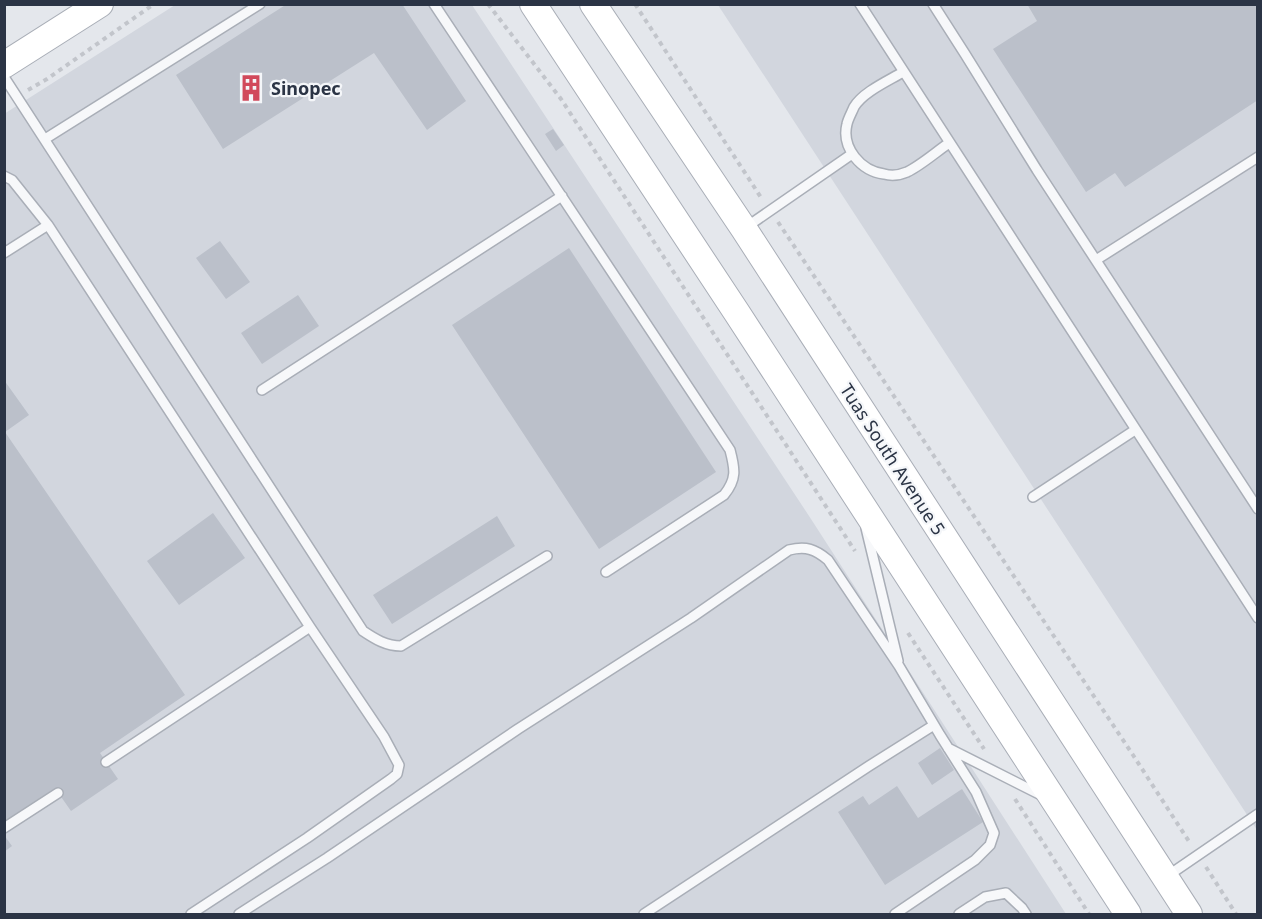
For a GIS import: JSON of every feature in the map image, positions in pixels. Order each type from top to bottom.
[{"type":"street","points":[[4,65],[100,4]]},
{"type":"street","points":[[533,4],[1128,915]]},
{"type":"street","name":"Tuas South Avenue 5","points":[[593,4],[744,229],[1189,915]]},
{"type":"lane","points":[[45,139],[260,4]]},
{"type":"lane","points":[[434,4],[730,450],[735,467],[734,477],[724,495],[606,572]]},
{"type":"lane","points":[[860,4],[1257,618]]},
{"type":"lane","points":[[933,4],[1257,509]]},
{"type":"lane","points":[[903,72],[862,97],[855,106],[847,124],[846,139],[852,154],[862,166],[875,173],[890,176],[906,173],[949,143]]},
{"type":"lane","points":[[4,77],[363,631],[391,646],[401,646],[547,556]]},
{"type":"lane","points":[[744,229],[852,154]]},
{"type":"lane","points":[[1096,260],[1257,157]]},
{"type":"lane","points":[[4,176],[12,180],[48,225],[384,737],[399,765],[396,774],[307,838],[191,915]]},
{"type":"lane","points":[[262,390],[562,196]]},
{"type":"lane","points":[[4,253],[48,225]]},
{"type":"lane","points":[[1033,497],[1135,430]]},
{"type":"lane","points":[[861,504],[899,666]]},
{"type":"lane","points":[[239,915],[537,717],[691,618],[789,550],[797,548],[817,551],[828,560],[899,666],[976,792],[994,832],[990,845],[975,860],[895,915]]},
{"type":"lane","points":[[106,762],[310,627]]},
{"type":"lane","points":[[644,915],[934,725]]},
{"type":"lane","points":[[948,748],[1056,802]]},
{"type":"lane","points":[[4,828],[58,793]]},
{"type":"lane","points":[[1165,878],[1257,814]]},
{"type":"lane","points":[[959,915],[985,897],[1006,893],[1026,915]]},
{"type":"path","points":[[17,96],[47,79],[154,4]]},
{"type":"path","points":[[488,4],[561,99],[857,554]]},
{"type":"path","points":[[635,4],[770,211],[1127,745],[1236,915]]},
{"type":"path","points":[[908,632],[1089,915]]},
{"type":"shaded area","points":[[175,5],[472,5],[811,519],[1066,914],[5,914],[4,114]]},
{"type":"shaded area","points":[[718,5],[1257,5],[1257,830]]},
{"type":"building","name":"Sinopec","points":[[287,4],[402,4],[466,101],[427,130],[374,53],[223,149],[176,75]]},
{"type":"building","points":[[1027,4],[1258,4],[1258,100],[1125,187],[1115,173],[1086,192],[993,49],[1037,21]]},
{"type":"building","points":[[553,129],[564,145],[556,151],[545,134]]},
{"type":"building","points":[[220,241],[250,282],[226,299],[196,258]]},
{"type":"building","points":[[569,248],[716,472],[599,549],[452,325]]},
{"type":"building","points":[[298,295],[319,326],[262,364],[241,333]]},
{"type":"building","points":[[4,380],[29,415],[5,432],[185,695],[100,753],[118,779],[71,811],[57,791],[4,826]]},
{"type":"building","points":[[213,513],[245,558],[179,605],[147,561]]},
{"type":"building","points":[[497,516],[515,546],[392,624],[373,595]]},
{"type":"building","points":[[940,748],[954,770],[932,785],[918,763]]},
{"type":"building","points":[[897,786],[918,818],[962,789],[983,822],[885,885],[838,812],[863,796],[869,805]]},
{"type":"building","points":[[4,835],[12,846],[4,852]]},
{"type":"place","name":"Sinopec","points":[[251,88]]}]
